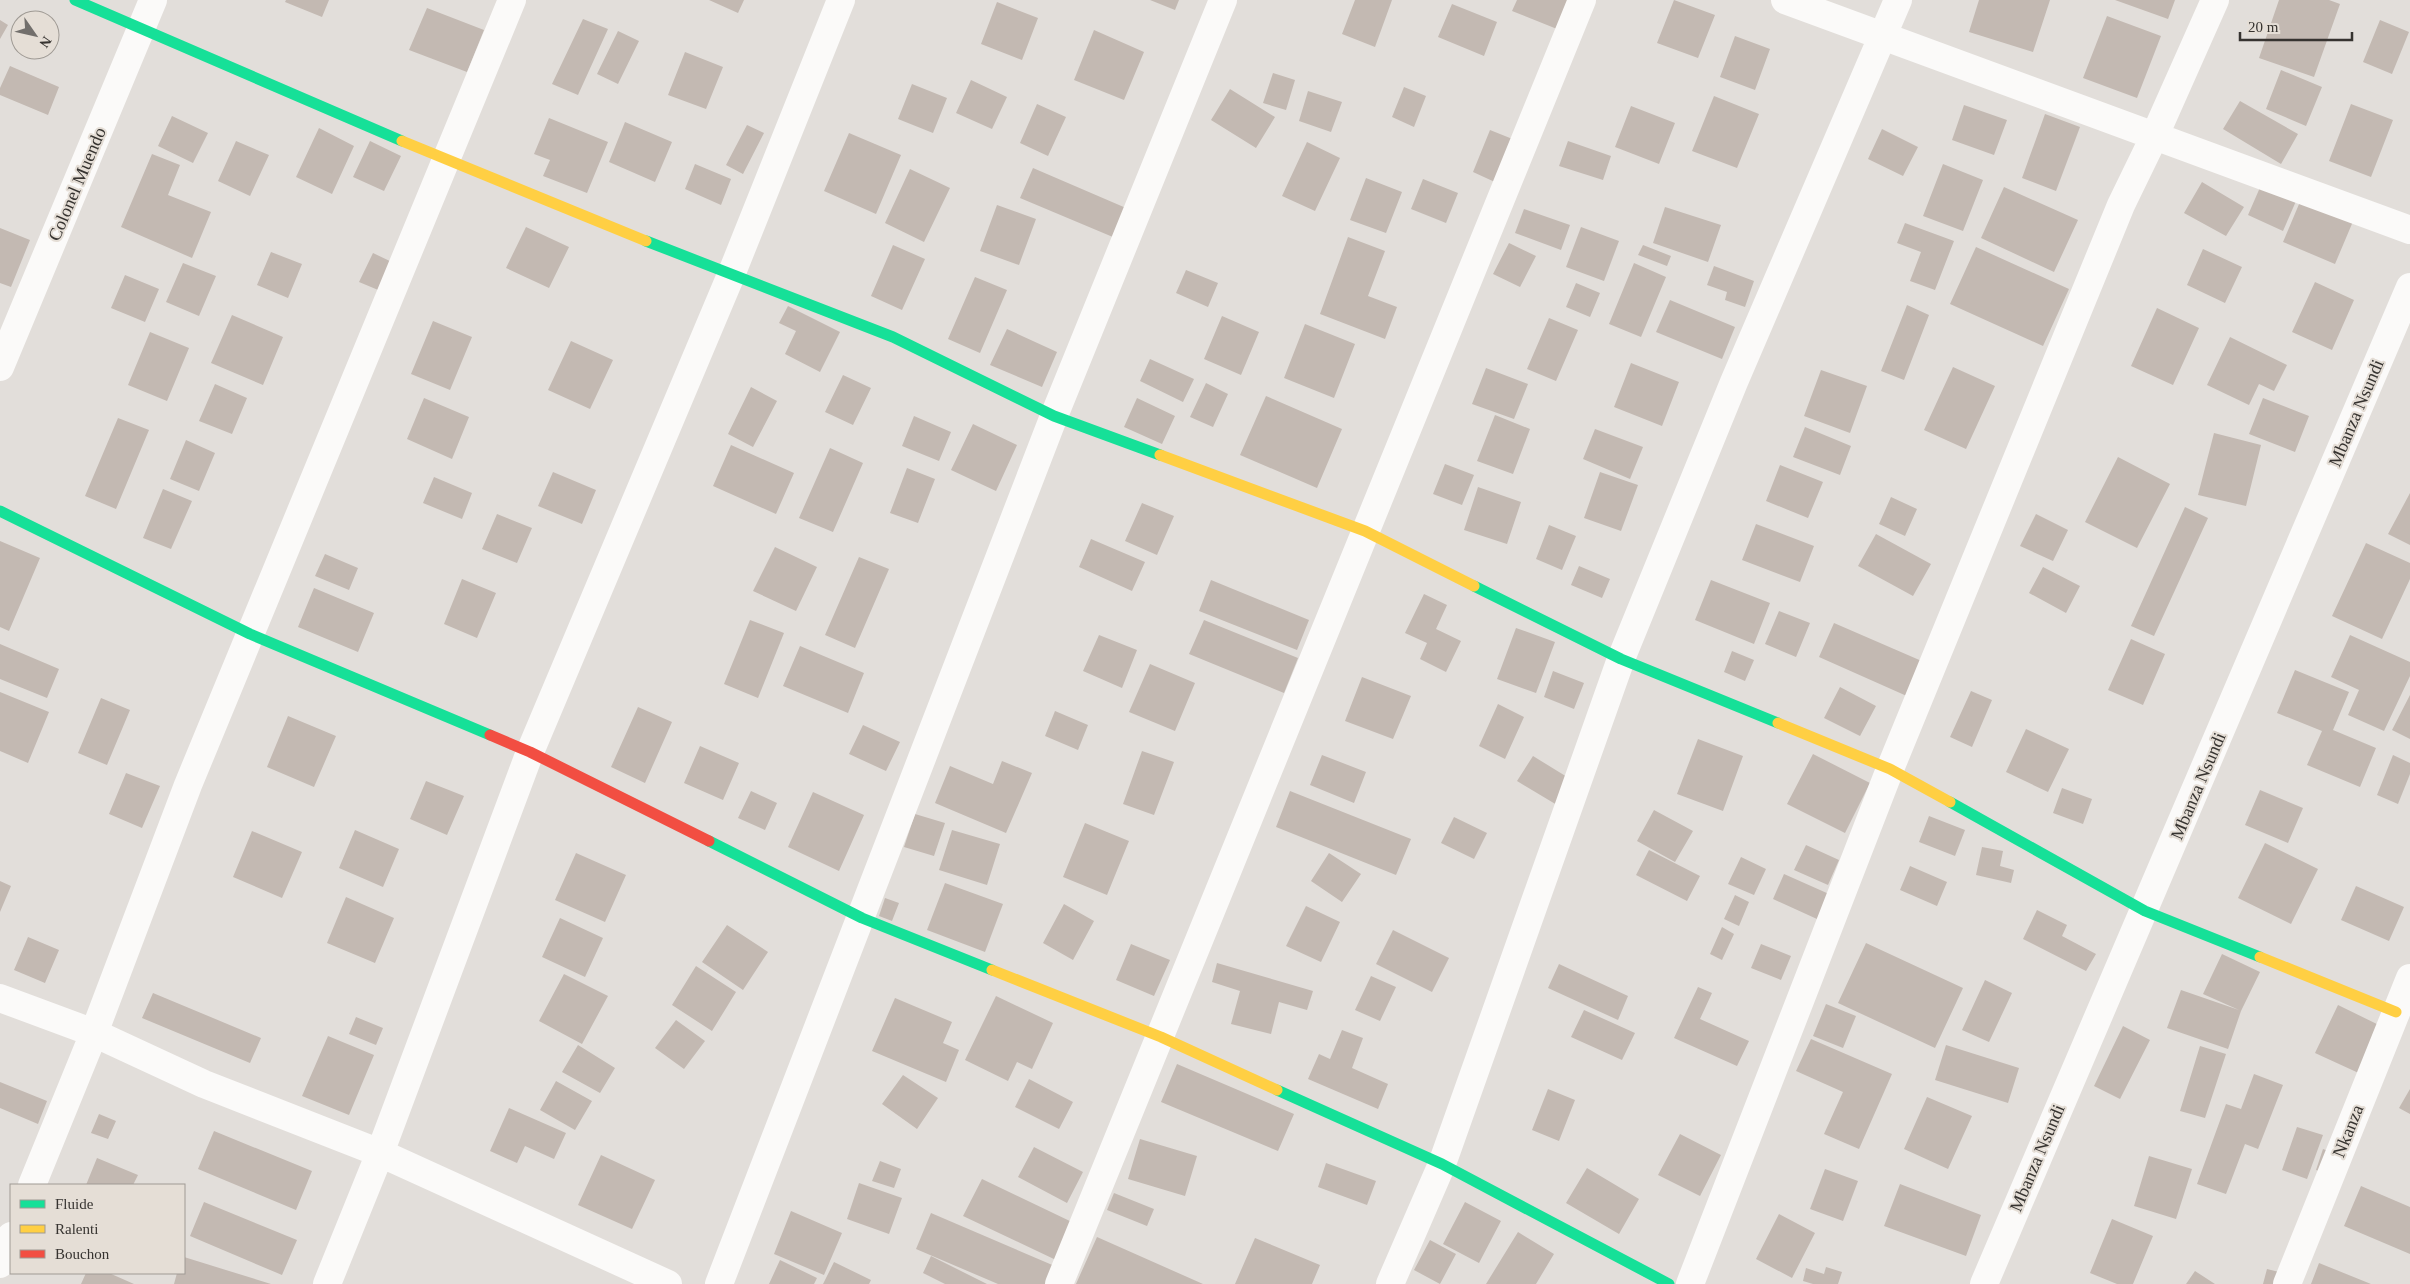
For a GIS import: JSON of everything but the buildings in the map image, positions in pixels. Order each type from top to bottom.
[{"type":"street","points":[[75,0],[447,160],[731,276],[893,337],[1054,416],[1364,531],[1621,659],[1890,769],[2145,911],[2396,1012]]},
{"type":"street","name":"Colonel Muendo","points":[[0,367],[153,0]]},
{"type":"street","points":[[32,1184],[94,1033],[188,785],[512,0]]},
{"type":"street","points":[[327,1284],[380,1153],[530,752],[731,276],[841,0]]},
{"type":"street","points":[[719,1284],[862,918],[1054,416],[1222,0]]},
{"type":"street","points":[[1059,1284],[1161,1037],[1364,531],[1582,0]]},
{"type":"street","points":[[1785,0],[2410,230]]},
{"type":"street","points":[[1390,1284],[1442,1164],[1621,659],[1734,382],[1898,0]]},
{"type":"street","points":[[1690,1284],[1890,769],[2121,205],[2155,135],[2214,0]]},
{"type":"street","name":"Mbanza Nsundi","points":[[1984,1284],[2042,1143],[2145,911],[2410,287]]},
{"type":"street","points":[[0,511],[250,634],[530,752],[862,918],[1161,1037],[1442,1164],[1669,1284]]},
{"type":"street","name":"Nkanza","points":[[2287,1284],[2410,978]]},
{"type":"street","points":[[0,998],[94,1033],[204,1084],[380,1153],[668,1284]]},
{"type":"street","points":[[0,1264],[10,1239]]},
{"type":"traffic: fast","points":[[75,0],[402,141]]},
{"type":"traffic: fast","points":[[646,241],[893,337],[1054,416],[1160,455]]},
{"type":"traffic: fast","points":[[0,511],[250,634],[490,735]]},
{"type":"traffic: fast","points":[[1474,586],[1621,659],[1778,723]]},
{"type":"traffic: fast","points":[[1950,802],[2145,911],[2260,957]]},
{"type":"traffic: fast","points":[[709,841],[862,918],[992,970]]},
{"type":"traffic: fast","points":[[1277,1090],[1442,1164],[1669,1284]]},
{"type":"traffic: slow","points":[[402,141],[646,241]]},
{"type":"traffic: slow","points":[[1160,455],[1365,531],[1474,586]]},
{"type":"traffic: slow","points":[[1778,723],[1890,769],[1950,802]]},
{"type":"traffic: slow","points":[[2260,957],[2396,1012]]},
{"type":"traffic: slow","points":[[992,970],[1161,1037],[1277,1090]]},
{"type":"traffic: jam","points":[[490,735],[530,752],[709,841]]}]
